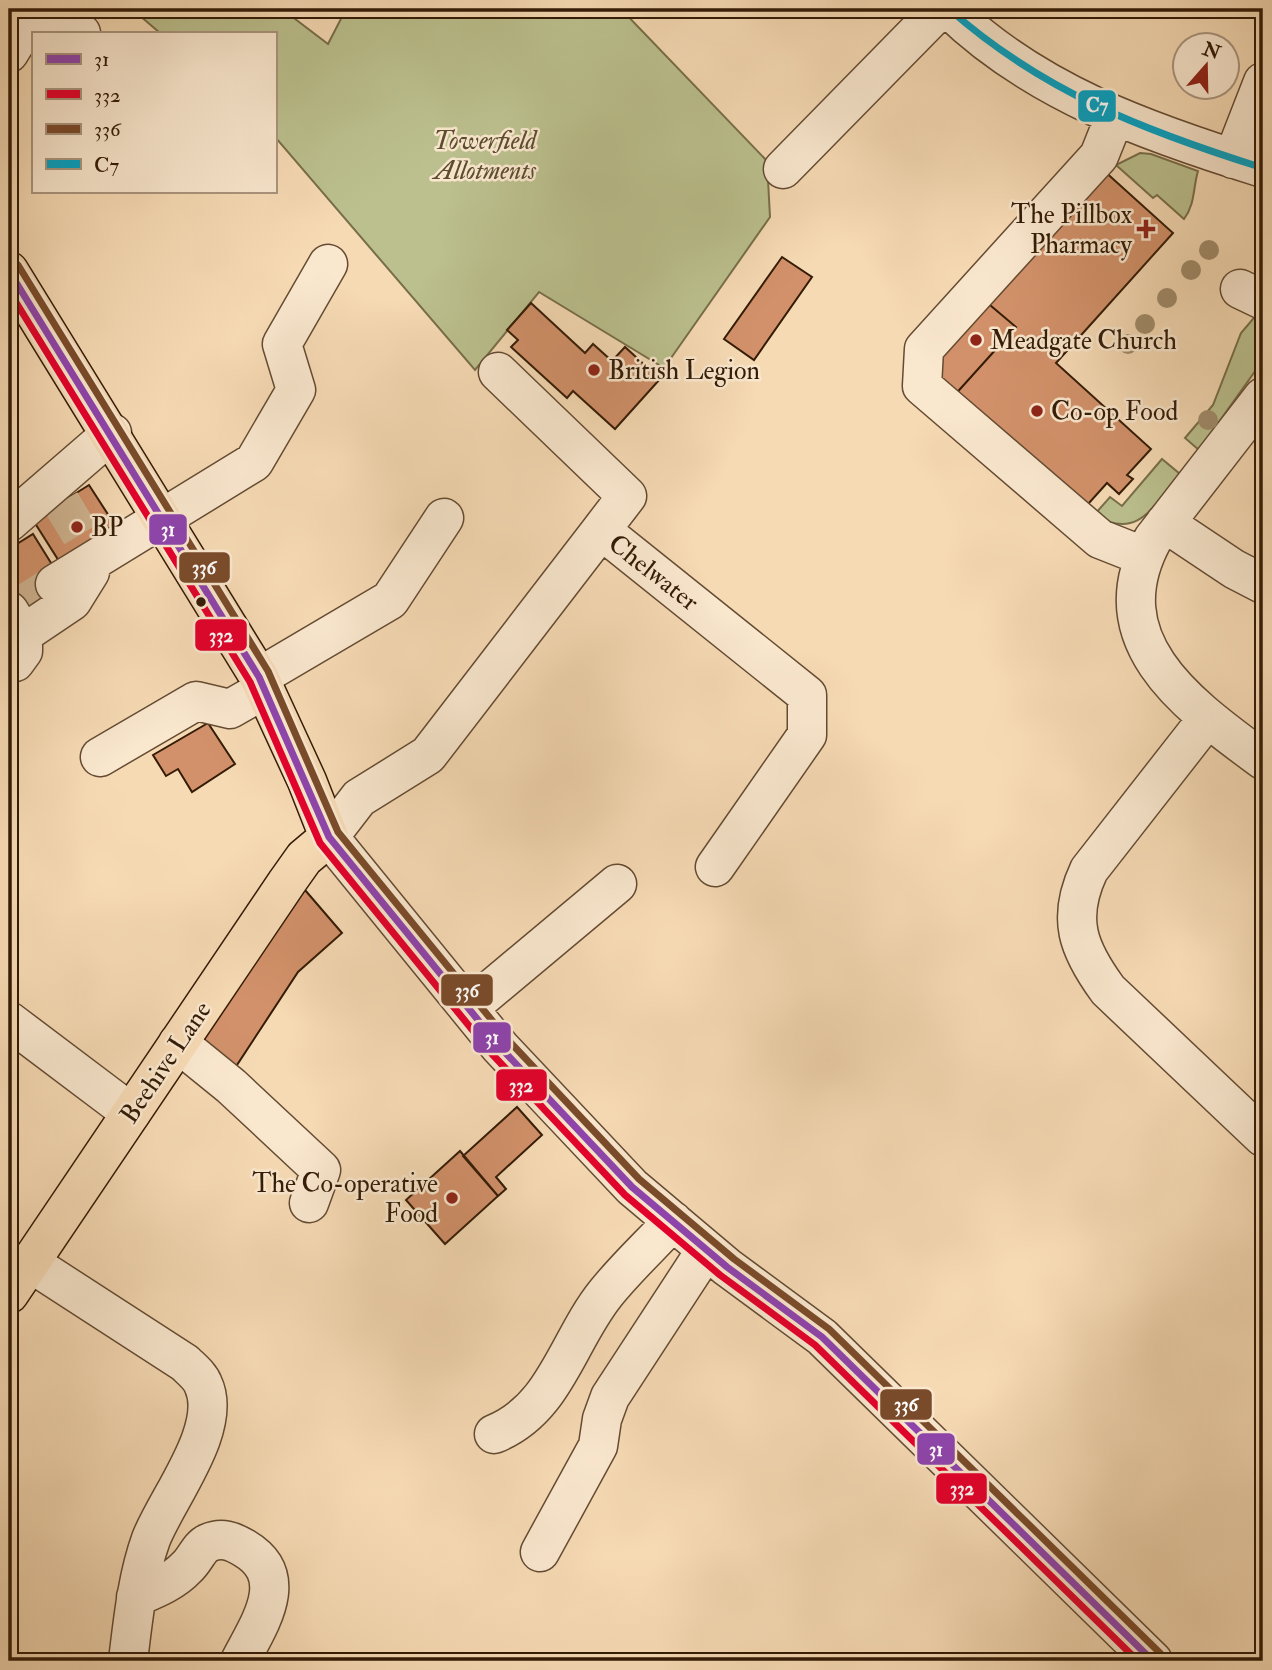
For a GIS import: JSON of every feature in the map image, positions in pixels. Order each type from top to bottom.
[{"type":"main road","points":[[9,271],[112,433],[262,683],[307,781],[328,837]]},
{"type":"main road","name":"Beehive Lane","points":[[9,1294],[304,858],[328,837]]},
{"type":"street","points":[[783,169],[940,9]]},
{"type":"street","points":[[949,9],[998,50],[1042,80],[1115,116],[1248,164],[1263,82]]},
{"type":"street","points":[[9,53],[30,19],[60,17],[80,32]]},
{"type":"street","points":[[1115,116],[1099,156],[924,349],[922,386],[1100,539],[1143,556]]},
{"type":"street","points":[[14,625],[72,601],[89,560],[254,462],[296,390],[282,344],[328,264]]},
{"type":"street","points":[[498,372],[627,496],[601,530]]},
{"type":"street","points":[[1263,397],[1143,556],[1135,598],[1144,640],[1156,666],[1171,686],[1207,719],[1263,761]]},
{"type":"street","points":[[50,498],[112,433]]},
{"type":"street","points":[[100,757],[196,701],[230,709],[262,683],[390,600],[444,518]]},
{"type":"street","points":[[1166,523],[1234,569],[1263,584]]},
{"type":"street","name":"Chelwater","points":[[328,837],[359,798],[428,755],[601,530],[807,695],[807,735],[715,867]]},
{"type":"street","points":[[1207,719],[1089,870],[1080,889],[1077,931],[1089,964],[1108,990],[1263,1137]]},
{"type":"street","points":[[328,837],[470,1007],[500,1047],[632,1187],[706,1250],[822,1337],[1153,1661]]},
{"type":"street","points":[[470,1007],[617,884]]},
{"type":"street","points":[[9,1021],[131,1112]]},
{"type":"street","points":[[178,1043],[232,1086],[321,1170],[309,1203]]},
{"type":"street","points":[[494,1434],[512,1426],[534,1409],[605,1294],[673,1221]]},
{"type":"street","points":[[540,1552],[598,1446],[602,1419],[610,1397],[706,1250]]},
{"type":"street","points":[[29,1262],[185,1363],[203,1383],[207,1409],[199,1443],[152,1539],[136,1597],[128,1661]]},
{"type":"street","points":[[136,1597],[167,1584],[188,1567],[204,1545],[219,1539],[234,1542],[256,1555],[267,1570],[268,1601],[240,1661]]},
{"type":"green space","name":"Towerfield Allotments","points":[[132,9],[282,9],[328,44],[346,9],[621,9],[767,161],[770,217],[664,368],[539,292],[475,370],[276,138],[276,32],[159,32]]},
{"type":"green space","points":[[1140,153],[1151,154],[1198,171],[1192,202],[1184,219],[1157,195],[1153,198],[1116,165]]},
{"type":"green space","points":[[1258,313],[1263,316],[1263,360],[1199,450],[1185,438],[1213,405],[1241,333]]},
{"type":"green space","points":[[1162,459],[1180,474],[1144,516],[1134,522],[1122,524],[1110,522],[1095,514],[1110,497],[1122,506]]},
{"type":"building","points":[[1102,169],[1173,233],[1056,363],[1151,449],[1127,475],[1133,479],[1119,494],[1107,483],[1080,513],[952,398],[1016,327],[984,300]]},
{"type":"building","points":[[782,257],[812,277],[754,360],[724,339]]},
{"type":"building","name":"Meadgate Church","points":[[984,300],[1016,327],[952,398],[938,385],[936,353]]},
{"type":"building","name":"British Legion","points":[[531,303],[585,353],[593,344],[612,361],[625,347],[660,379],[615,429],[573,391],[567,398],[511,347],[518,340],[507,330]]},
{"type":"building","name":"BP","points":[[89,485],[120,533],[64,569],[33,520]]},
{"type":"building","points":[[33,534],[56,571],[14,597],[9,588],[9,549]]},
{"type":"building","points":[[49,576],[60,593],[26,615],[14,597]]},
{"type":"building","points":[[208,723],[235,764],[192,792],[178,769],[166,776],[153,755]]},
{"type":"building","points":[[305,890],[342,933],[298,972],[233,1071],[188,1041]]},
{"type":"building","points":[[517,1107],[542,1135],[496,1177],[506,1189],[498,1196],[463,1156]]},
{"type":"building","name":"The Co-operative Food","points":[[460,1151],[498,1196],[445,1244],[406,1200]]},
{"type":"tunnel","points":[[61,502],[91,552]]},
{"type":"tunnel","points":[[20,606],[55,584]]},
{"type":"transit line","name":"C7","points":[[949,9],[1021,64],[1097,106],[1177,139],[1263,168]]},
{"type":"transit line","name":"336","points":[[18,265],[268,671],[338,832],[508,1040],[639,1179],[734,1259],[829,1329],[1160,1653]]},
{"type":"transit line","name":"31","points":[[9,271],[259,677],[329,837],[500,1047],[632,1187],[727,1267],[822,1337],[1153,1661]]},
{"type":"transit line","name":"332","points":[[9,291],[250,682],[320,843],[492,1054],[625,1195],[720,1275],[815,1345],[1138,1661]]},
{"type":"place","name":"The Pillbox Pharmacy","points":[[1146,229]]},
{"type":"place","name":"Meadgate Church","points":[[976,340]]},
{"type":"place","name":"British Legion","points":[[594,370]]},
{"type":"place","name":"Co-op Food","points":[[1037,411]]},
{"type":"place","name":"BP","points":[[77,527]]},
{"type":"place","name":"The Co-operative Food","points":[[452,1198]]}]
